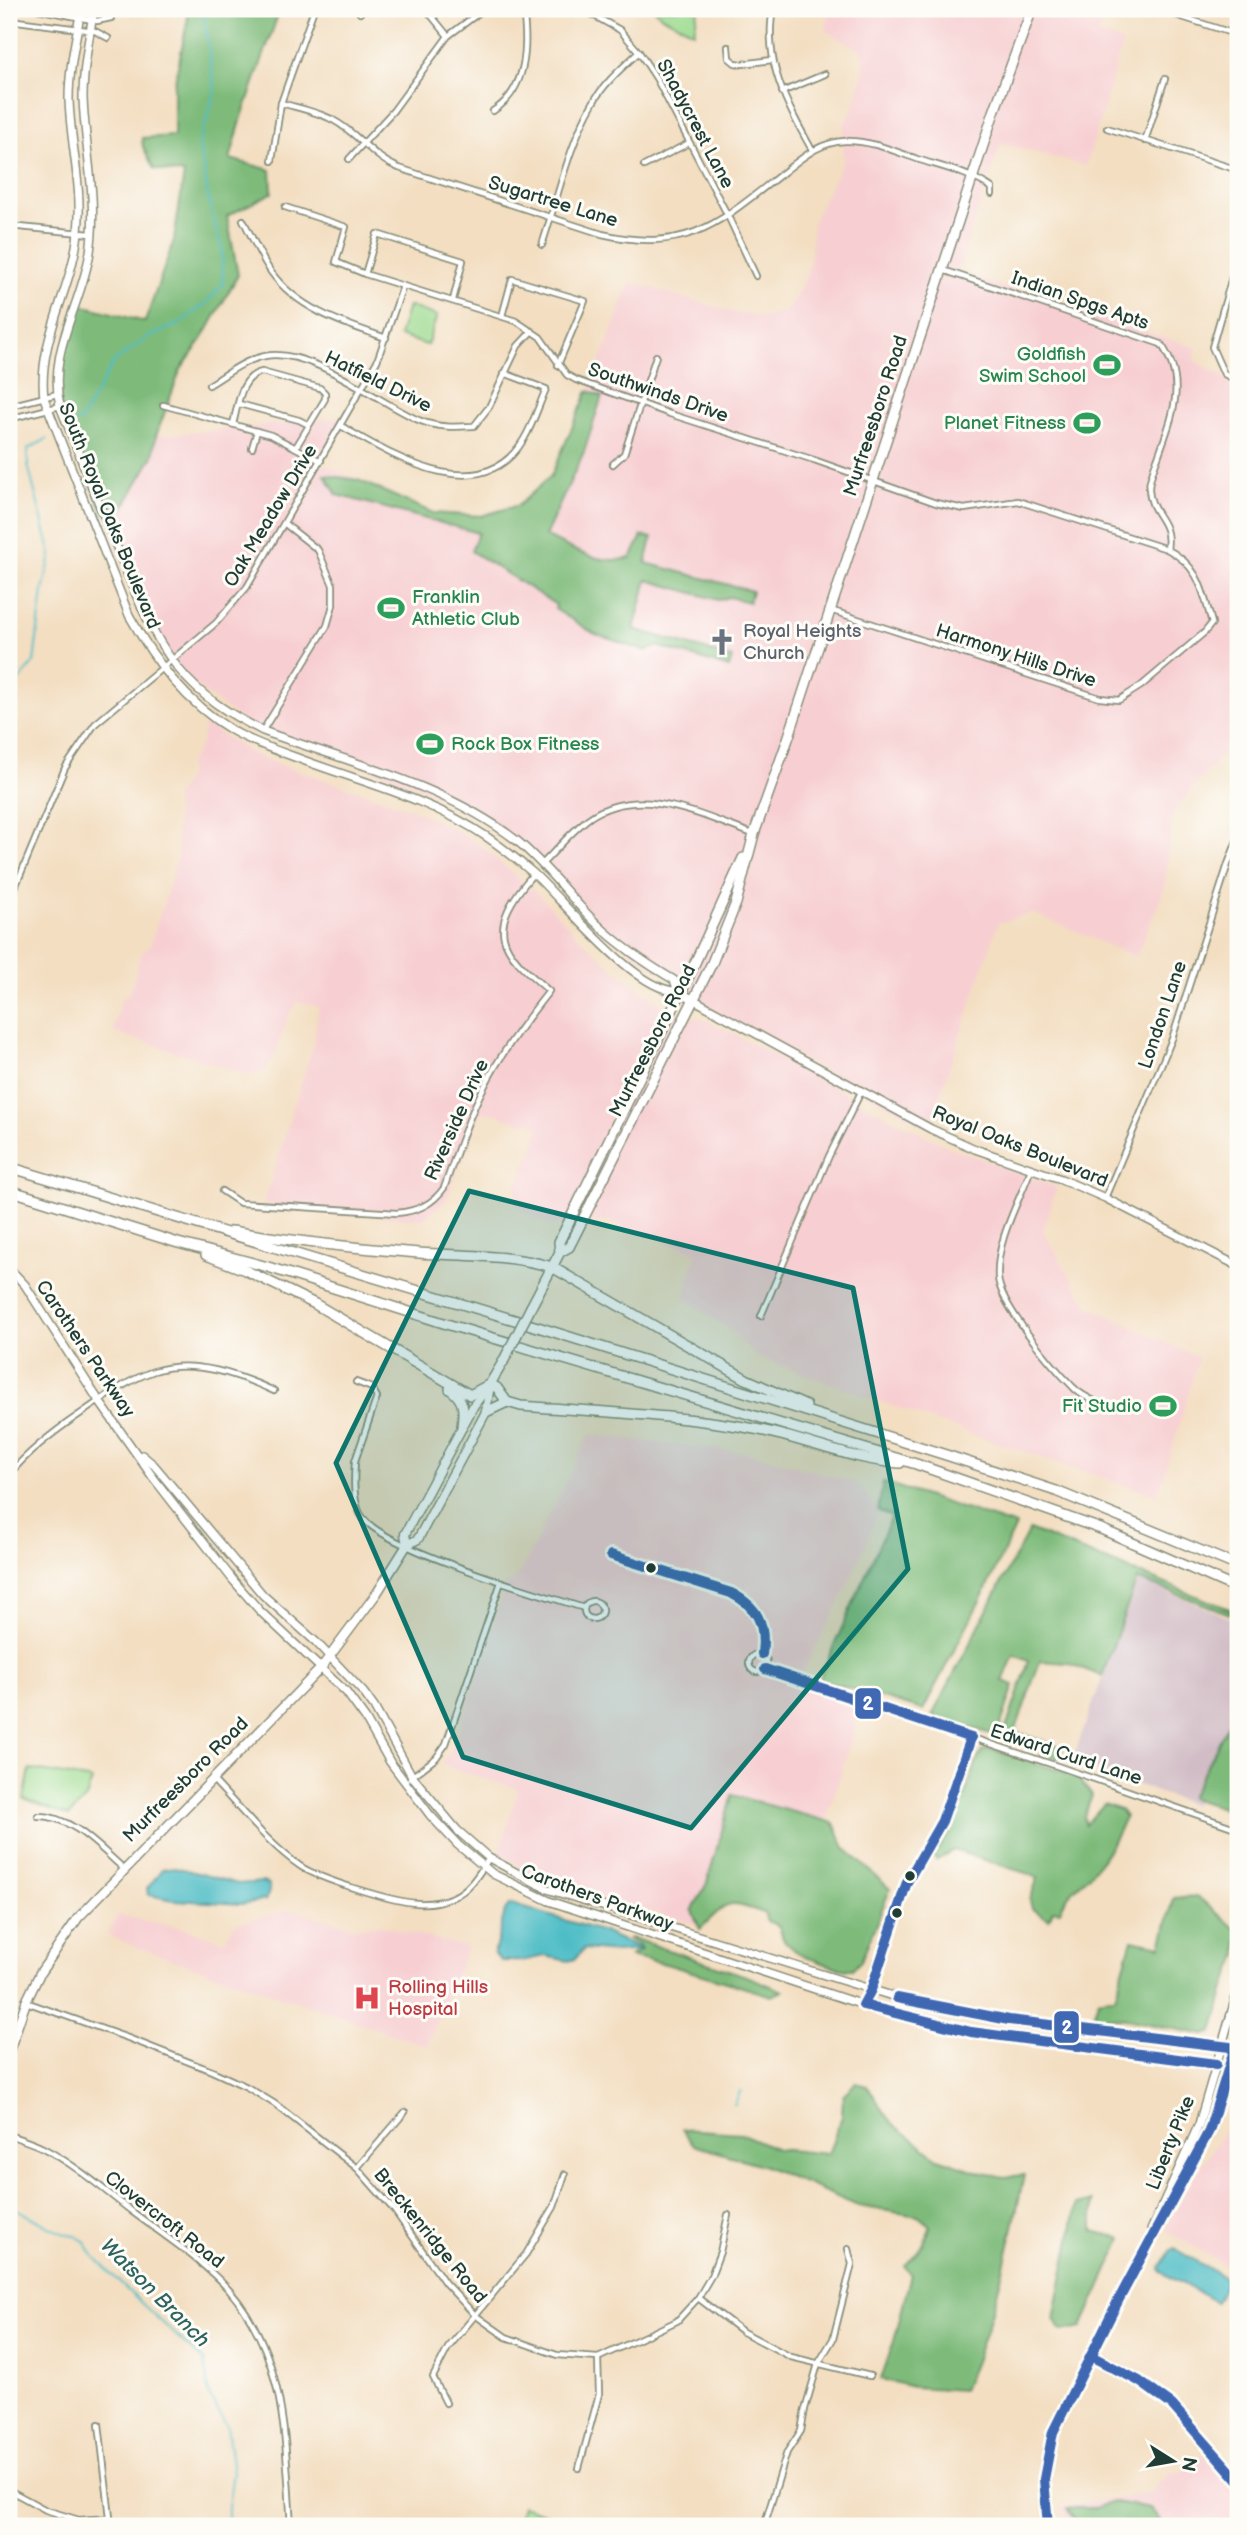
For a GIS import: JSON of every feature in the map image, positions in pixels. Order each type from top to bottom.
[{"type":"highway","name":"Murfreesboro Road","points":[[490,1384],[560,1252],[569,1247],[695,1000],[725,933],[754,834],[994,112],[1032,9]]},
{"type":"highway","name":"Murfreesboro Road","points":[[560,1252],[559,1242],[754,834]]},
{"type":"highway","points":[[9,1167],[896,1439],[1056,1491],[1238,1566]]},
{"type":"highway","points":[[9,1190],[916,1464],[1101,1530],[1238,1589]]},
{"type":"highway","points":[[192,1223],[290,1241],[530,1260],[552,1266],[746,1379],[797,1403],[896,1439]]},
{"type":"highway","points":[[178,1243],[253,1274],[315,1304],[470,1395],[490,1384],[497,1388],[507,1402],[522,1406],[725,1424],[795,1438],[881,1462],[916,1464]]},
{"type":"highway","points":[[442,1380],[462,1401],[462,1427]]},
{"type":"highway","points":[[486,1412],[507,1402]]},
{"type":"main road","name":"South Royal Oaks Boulevard","points":[[81,13],[71,67],[69,97],[79,190],[78,233],[71,273],[44,360],[42,379],[47,410],[129,615],[162,668],[199,706],[235,732],[270,748],[444,812],[486,836],[534,873],[578,921],[622,962],[668,991],[679,992],[674,980],[629,950],[597,923],[543,863],[493,825],[444,798],[391,776],[263,731],[220,708],[189,680],[172,660],[141,607],[57,394],[57,362],[86,276],[92,234],[93,188],[83,96],[85,62],[94,9]]},
{"type":"main road","points":[[534,873],[543,863]]},
{"type":"main road","name":"Royal Oaks Boulevard","points":[[679,992],[931,1129],[975,1149],[1105,1198],[1238,1266]]},
{"type":"main road","name":"Carothers Parkway","points":[[9,1268],[25,1285],[99,1401],[245,1596],[356,1705],[404,1782],[444,1832],[483,1867],[512,1885],[550,1901],[867,2007],[971,2032],[1234,2066]]},
{"type":"main road","name":"Murfreesboro Road","points":[[9,2051],[26,2002],[40,1973],[89,1904],[321,1668],[377,1593],[407,1545],[418,1539],[486,1412],[490,1384]]},
{"type":"main road","name":"Murfreesboro Road","points":[[407,1545],[405,1534],[474,1405],[490,1384]]},
{"type":"main road","name":"Carothers Parkway","points":[[133,1448],[153,1465],[264,1595],[330,1657],[374,1707],[412,1776],[457,1830],[489,1858],[547,1889],[915,2003],[1009,2020],[1237,2047]]},
{"type":"main road","points":[[211,1553],[221,1544]]},
{"type":"main road","name":"Liberty Pike","points":[[1048,2526],[1043,2487],[1047,2451],[1061,2415],[1192,2143],[1238,1990]]},
{"type":"main road","name":"Liberty Pike","points":[[1118,2301],[1209,2132],[1234,2066],[1238,2036]]},
{"type":"street","points":[[37,9],[81,13],[92,20],[111,18]]},
{"type":"street","points":[[272,161],[281,103],[314,9]]},
{"type":"street","points":[[429,9],[448,36]]},
{"type":"street","points":[[349,159],[393,111],[448,36],[484,9]]},
{"type":"street","points":[[493,111],[506,103],[523,69],[526,51],[523,9]]},
{"type":"street","name":"Shadycrest Lane","points":[[582,9],[620,30],[656,78],[756,276]]},
{"type":"street","points":[[773,9],[770,30],[772,60],[782,92],[812,150]]},
{"type":"street","points":[[1157,9],[1238,35]]},
{"type":"street","points":[[9,20],[90,30],[108,37]]},
{"type":"street","points":[[727,47],[729,58],[738,64],[772,60]]},
{"type":"street","points":[[542,245],[575,144],[593,103],[639,52]]},
{"type":"street","points":[[782,92],[825,74]]},
{"type":"street","points":[[1145,141],[1165,79]]},
{"type":"street","name":"Sugartree Lane","points":[[281,103],[332,120],[388,164],[602,234],[644,240],[682,236],[703,229],[728,216],[812,150],[831,143],[846,141],[868,144],[973,178]]},
{"type":"street","points":[[1107,128],[1238,170]]},
{"type":"street","points":[[644,166],[689,143]]},
{"type":"street","points":[[973,178],[992,188],[992,194]]},
{"type":"street","name":"Southwinds Drive","points":[[285,207],[346,227],[336,262],[365,274],[523,324],[544,343],[567,375],[576,380],[936,503],[964,509],[1018,501],[1167,549]]},
{"type":"street","points":[[243,220],[271,272],[284,286],[327,317],[386,338]]},
{"type":"street","points":[[9,226],[92,234]]},
{"type":"street","points":[[365,274],[377,234],[463,261],[453,300]]},
{"type":"street","points":[[1238,256],[1212,347],[1224,374],[1233,378],[1238,368]]},
{"type":"street","name":"Indian Spgs Apts","points":[[943,270],[1161,344],[1172,359],[1176,383],[1174,410],[1149,488],[1153,508],[1165,523],[1169,535],[1167,549]]},
{"type":"street","points":[[502,316],[512,279],[585,301],[565,354],[558,365]]},
{"type":"street","name":"Oak Meadow Drive","points":[[9,902],[65,768],[95,724],[229,610],[247,587],[363,387],[386,338],[403,286]]},
{"type":"street","name":"Hatfield Drive","points":[[209,385],[248,361],[268,355],[287,356],[363,387],[420,421],[444,427],[474,426],[489,407],[518,346],[532,331]]},
{"type":"street","points":[[613,464],[624,454],[656,356]]},
{"type":"street","points":[[233,424],[248,378],[259,372],[320,388],[325,393],[325,399],[296,447]]},
{"type":"street","points":[[341,426],[413,464],[443,473],[466,476],[493,468],[509,458],[524,440],[545,389],[504,373]]},
{"type":"street","points":[[9,406],[57,394]]},
{"type":"street","points":[[239,404],[309,425]]},
{"type":"street","points":[[163,405],[271,435],[321,461]]},
{"type":"street","points":[[9,419],[60,406]]},
{"type":"street","points":[[252,448],[257,431]]},
{"type":"street","points":[[263,731],[327,626],[333,605],[333,585],[318,550],[285,524]]},
{"type":"street","name":"Harmony Hills Drive","points":[[830,610],[1100,698],[1119,700],[1141,686],[1212,623],[1198,577],[1184,559],[1167,549]]},
{"type":"street","points":[[543,863],[592,816],[626,803],[667,805],[754,834]]},
{"type":"street","name":"London Lane","points":[[1105,1198],[1172,1039],[1238,838]]},
{"type":"street","name":"Riverside Drive","points":[[222,1191],[240,1203],[397,1213],[418,1209],[438,1197],[444,1188],[477,1101],[494,1067],[549,991],[514,959],[503,930],[504,918],[511,901],[534,873]]},
{"type":"street","points":[[761,1316],[829,1156],[861,1092]]},
{"type":"street","points":[[1031,1168],[1001,1249],[998,1280],[1008,1306],[1073,1388],[1105,1406]]},
{"type":"street","points":[[9,1475],[44,1440],[99,1401],[133,1380],[168,1368],[209,1370],[235,1375],[274,1391]]},
{"type":"street","points":[[356,1382],[372,1388],[377,1397],[355,1461],[355,1490],[360,1515],[374,1529],[501,1582],[584,1608]]},
{"type":"street","points":[[404,1782],[436,1758],[446,1744],[501,1582]]},
{"type":"street","points":[[596,1601],[602,1606],[602,1611],[598,1618],[592,1619],[585,1614],[584,1608],[588,1602],[596,1601]]},
{"type":"street","points":[[759,1653],[765,1656],[765,1669],[758,1672],[750,1668],[748,1661],[759,1653]]},
{"type":"street","name":"Edward Curd Lane","points":[[765,1669],[1238,1829]]},
{"type":"street","points":[[867,2007],[908,1882],[942,1821],[971,1738]]},
{"type":"street","points":[[212,1779],[286,1855],[302,1867],[337,1882],[414,1903],[434,1903],[455,1896],[466,1888],[489,1858]]},
{"type":"street","points":[[38,1816],[50,1816],[78,1830],[123,1868]]},
{"type":"street","name":"Breckenridge Road","points":[[26,2002],[128,2038],[247,2087],[275,2104],[356,2168],[394,2210],[445,2283],[475,2315],[506,2337],[557,2355],[597,2358],[677,2321],[698,2298],[711,2276],[720,2252],[728,2215]]},
{"type":"street","points":[[356,2168],[405,2112]]},
{"type":"street","name":"Clovercroft Road","points":[[9,2135],[41,2147],[68,2163],[206,2267],[244,2309],[267,2350],[280,2397],[291,2526]]},
{"type":"street","points":[[446,2403],[433,2377],[448,2348],[526,2255],[554,2207],[565,2174]]},
{"type":"street","points":[[764,2526],[787,2452],[801,2431],[818,2364],[832,2339],[838,2320],[852,2264],[848,2249]]},
{"type":"street","points":[[698,2298],[743,2332],[790,2357],[870,2376]]},
{"type":"street","points":[[1091,2356],[1155,2391],[1170,2403],[1238,2480]]},
{"type":"street","points":[[579,2468],[599,2394],[597,2358]]},
{"type":"street","points":[[99,2424],[111,2526]]},
{"type":"street","points":[[9,2490],[46,2510],[79,2520],[110,2518]]},
{"type":"highlighted area","points":[[469,1191],[853,1288],[908,1569],[691,1828],[463,1757],[336,1463]]},
{"type":"shaded area","points":[[830,9],[1105,9],[1098,34],[1123,42],[1086,166],[1001,143],[957,272],[1197,348],[1194,361],[1238,384],[1238,750],[1228,748],[1173,812],[1164,889],[1136,957],[1033,913],[998,923],[931,1129],[704,1005],[684,986],[629,950],[515,840],[424,789],[241,720],[189,680],[156,635],[112,537],[123,508],[153,456],[156,436],[346,417],[321,463],[433,513],[481,516],[519,505],[551,475],[594,379],[630,282],[739,314],[768,317],[787,310],[804,281],[811,258],[813,221],[843,161],[844,125],[854,107],[865,65],[860,49],[826,31]]},
{"type":"shaded area","points":[[205,724],[266,760],[406,807],[442,823],[480,845],[545,901],[576,935],[615,970],[663,1006],[710,1022],[946,1146],[1057,1187],[1043,1231],[1088,1306],[1199,1358],[1158,1495],[947,1426],[756,1356],[733,1333],[684,1298],[696,1253],[640,1231],[629,1231],[609,1221],[552,1226],[529,1216],[516,1206],[516,1186],[532,1152],[539,1129],[530,1121],[525,1124],[497,1114],[481,1112],[446,1200],[423,1220],[263,1205],[313,1045],[319,1007],[298,1002],[290,1013],[273,1060],[265,1070],[256,1075],[113,1032],[121,1000],[130,992],[141,954],[150,946],[170,882],[178,855],[175,797],[189,776],[188,765],[201,744]]},
{"type":"shaded area","points":[[589,1435],[749,1453],[859,1484],[878,1511],[841,1599],[796,1685],[861,1708],[824,1827],[741,1800],[702,1926],[561,1887],[529,1872],[499,1853],[518,1789],[450,1768],[442,1762],[451,1751],[458,1732],[505,1586],[515,1579],[524,1565]]},
{"type":"shaded area","points":[[1138,1580],[1238,1621],[1238,1715],[1193,1805],[1072,1761]]},
{"type":"shaded area","name":"Rolling Hills Hospital","points":[[290,1910],[355,1927],[379,1925],[467,1947],[427,2046],[107,1935],[118,1915],[187,1929],[224,1941],[235,1924]]},
{"type":"shaded area","points":[[1238,2085],[1238,2273],[1165,2230],[1195,2172],[1208,2158],[1223,2132]]},
{"type":"shaded area","points":[[1202,2456],[1209,2458],[1238,2486],[1238,2526],[1072,2526],[1059,2507],[1149,2493],[1173,2470],[1178,2475]]},
{"type":"green space","points":[[184,9],[280,9],[230,159],[271,170],[272,193],[227,216],[238,275],[203,338],[180,371],[156,436],[153,456],[123,508],[103,514],[60,406],[56,378],[74,312],[82,305],[145,322],[174,240],[184,174],[154,169],[143,147],[142,138],[174,136],[174,86],[188,18]]},
{"type":"green space","points":[[654,9],[698,9],[694,32],[661,16]]},
{"type":"green space","points":[[408,306],[437,316],[427,345],[399,336]]},
{"type":"green space","points":[[588,391],[602,396],[584,452],[545,536],[586,555],[608,560],[631,558],[642,536],[652,538],[646,563],[752,591],[749,602],[729,597],[718,600],[647,580],[634,629],[732,658],[729,668],[658,646],[645,651],[595,634],[555,609],[556,605],[471,551],[478,533],[337,495],[325,475],[358,480],[433,513],[481,516],[519,505],[551,476]]},
{"type":"green space","points":[[883,1482],[1016,1526],[923,1710],[819,1679],[892,1516],[878,1511]]},
{"type":"green space","points":[[1029,1530],[1232,1610],[1230,1614],[1137,1579],[1102,1676],[1068,1663],[1040,1661],[1015,1732],[1063,1748],[1058,1759],[1003,1737],[1029,1661],[1014,1655],[1003,1681],[1014,1685],[997,1736],[932,1716]]},
{"type":"green space","points":[[1233,1715],[1238,1717],[1238,1813],[1190,1798]]},
{"type":"green space","points":[[984,1750],[994,1750],[1077,1776],[1092,1796],[1084,1816],[1085,1825],[1104,1804],[1120,1810],[1125,1817],[1104,1857],[1071,1893],[1060,1911],[1053,1910],[1049,1919],[1032,1909],[1030,1900],[1038,1877],[954,1850],[937,1860],[933,1856],[955,1823],[978,1758]]},
{"type":"green space","points":[[30,1769],[92,1780],[86,1798],[69,1816],[24,1799]]},
{"type":"green space","points":[[732,1795],[834,1823],[845,1848],[890,1889],[861,1961],[852,1969],[826,1964],[798,1952],[785,1942],[779,1926],[767,1921],[764,1913],[742,1906],[723,1908],[700,1929],[692,1911],[707,1883]]},
{"type":"green space","points":[[1197,1896],[1238,1931],[1238,1955],[1225,1988],[1213,2032],[1205,2035],[1126,2019],[1093,2016],[1098,2000],[1115,1997],[1132,1940],[1161,1946],[1174,1898]]},
{"type":"green space","points":[[632,1938],[783,1991],[772,1996],[630,1956],[641,1950],[639,1945],[628,1939]]},
{"type":"green space","points":[[855,2083],[867,2086],[892,2123],[938,2158],[979,2172],[1004,2177],[1024,2175],[992,2311],[963,2390],[913,2387],[881,2379],[911,2274],[905,2266],[923,2245],[931,2226],[918,2216],[858,2206],[765,2166],[694,2145],[682,2129],[740,2133],[777,2149],[828,2154],[842,2116],[843,2096]]},
{"type":"green space","points":[[1093,2202],[1093,2231],[1122,2239],[1082,2327],[1062,2331],[1054,2319],[1077,2204]]},
{"type":"green space","points":[[1114,2502],[1150,2508],[1165,2526],[1078,2526],[1067,2508],[1095,2508]]},
{"type":"green space","points":[[522,2506],[577,2524],[516,2526]]},
{"type":"water","points":[[175,1867],[238,1884],[262,1882],[269,1884],[269,1891],[266,1900],[241,1904],[174,1900],[148,1895],[147,1889],[162,1869]]},
{"type":"water","points":[[512,1904],[603,1932],[639,1950],[617,1952],[584,1949],[575,1959],[568,1961],[545,1956],[521,1961],[501,1961],[494,1954],[505,1911]]},
{"type":"water","points":[[1175,2249],[1224,2277],[1226,2282],[1216,2302],[1161,2272],[1160,2268],[1171,2250]]},
{"type":"waterway","name":"Watson Branch","points":[[77,422],[81,420],[114,362],[148,337],[179,324],[206,303],[223,284],[222,250],[209,202],[199,143],[215,92],[203,9]]},
{"type":"waterway","name":"Watson Branch","points":[[9,693],[34,662],[43,591],[51,555],[28,465],[28,449],[47,439]]},
{"type":"waterway","points":[[734,2105],[741,2090]]},
{"type":"waterway","name":"Watson Branch","points":[[9,2205],[49,2227],[84,2241],[92,2254],[125,2288],[204,2361],[209,2396],[227,2426],[233,2472],[228,2526]]},
{"type":"transit line","name":"2","points":[[611,1555],[740,1598],[754,1611],[761,1625],[762,1654]]},
{"type":"transit line","name":"2","points":[[765,1669],[971,1738]]},
{"type":"transit line","name":"2","points":[[971,1738],[942,1821],[907,1882],[871,1990],[863,2005],[971,2032],[1216,2064]]},
{"type":"transit line","name":"2","points":[[897,1998],[1009,2020],[1238,2048]]},
{"type":"transit line","name":"2","points":[[1048,2526],[1044,2479],[1053,2432],[1118,2301],[1209,2131],[1235,2047]]},
{"type":"transit line","name":"2","points":[[1091,2356],[1139,2381],[1172,2405],[1238,2480]]},
{"type":"place","name":"Goldfish Swim School","points":[[1107,365]]},
{"type":"place","name":"Planet Fitness","points":[[1087,423]]},
{"type":"place","name":"Franklin Athletic Club","points":[[391,608]]},
{"type":"place","name":"Royal Heights Church","points":[[722,642]]},
{"type":"place","name":"Rock Box Fitness","points":[[430,744]]},
{"type":"place","name":"Fit Studio","points":[[1163,1406]]},
{"type":"place","name":"Rolling Hills Hospital","points":[[367,1998]]}]
